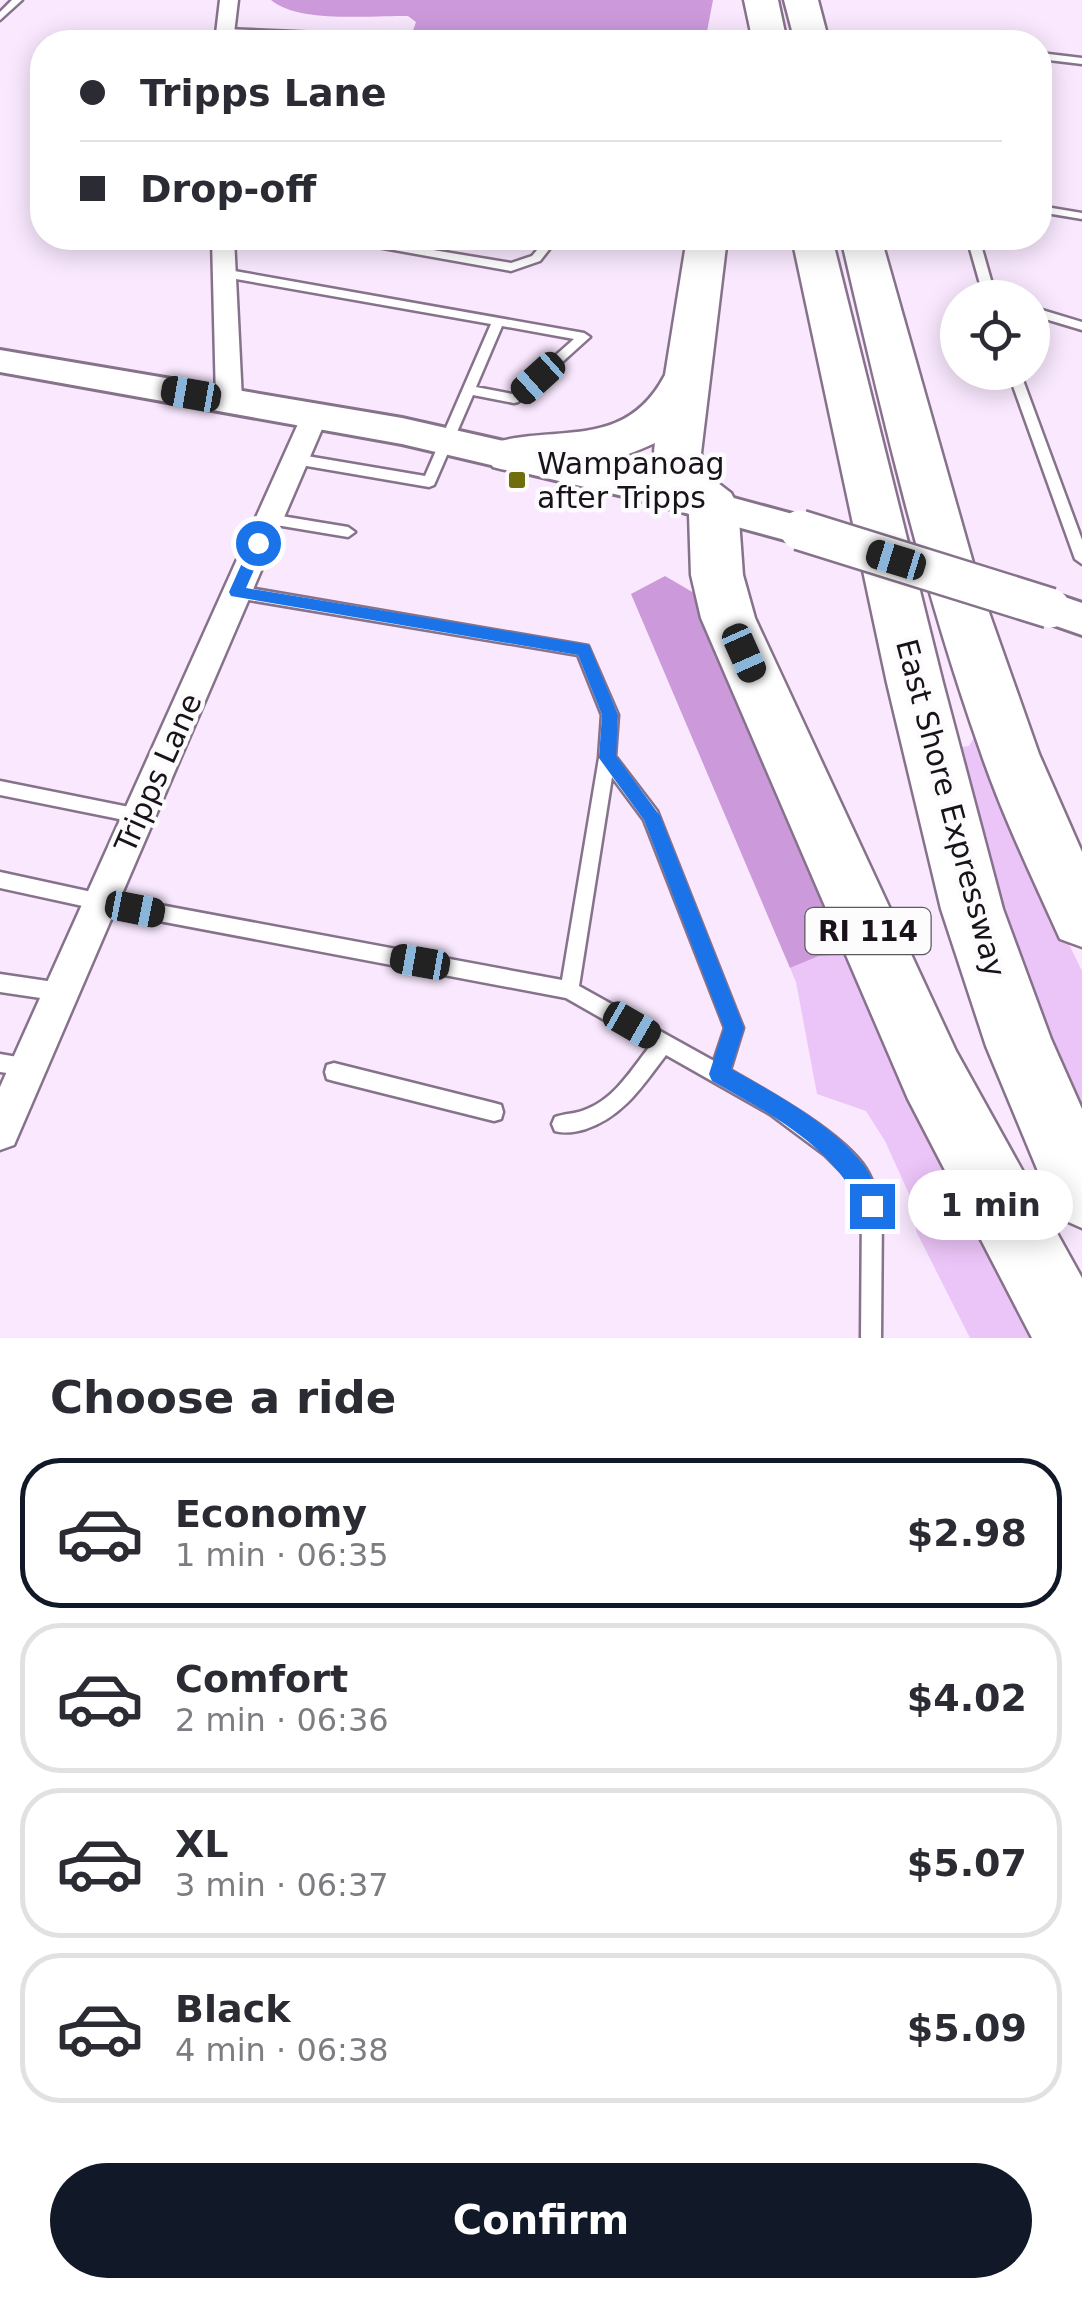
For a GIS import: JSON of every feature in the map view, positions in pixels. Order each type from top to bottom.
[{"type":"highway","points":[[761,0],[767,30]]},
{"type":"highway","points":[[801,0],[809,30]]},
{"type":"highway","points":[[704,250],[678,468],[689,489],[713,506]]},
{"type":"highway","name":"East Shore Expressway","points":[[815,250],[972,909],[1020,1046],[1082,1192]]},
{"type":"highway","name":"East Shore Expressway","points":[[864,250],[990,705],[1032,814],[1082,918]]},
{"type":"highway","points":[[510,455],[576,452],[641,430],[667,413],[688,375]]},
{"type":"highway","name":"RI 114","points":[[713,506],[717,575],[728,618],[902,1006],[1006,1220],[1075,1338]]},
{"type":"main road","points":[[0,361],[315,415],[510,455],[800,530],[1066,614]]},
{"type":"street","points":[[225,30],[229,0]]},
{"type":"street","points":[[223,250],[230,400]]},
{"type":"street","name":"Tripps Lane","points":[[0,1130],[14,1065],[61,992],[315,415]]},
{"type":"lane","points":[[0,17],[17,0]]},
{"type":"lane","points":[[1052,57],[1082,61]]},
{"type":"lane","points":[[1052,210],[1082,216]]},
{"type":"lane","points":[[413,250],[511,267],[531,265],[545,250]]},
{"type":"lane","points":[[977,250],[985,280]]},
{"type":"lane","points":[[222,273],[584,337],[514,399],[469,390]]},
{"type":"lane","points":[[1050,317],[1082,326]]},
{"type":"lane","points":[[295,460],[429,482],[498,321]]},
{"type":"lane","points":[[1021,390],[1082,559]]},
{"type":"lane","points":[[269,518],[348,532]]},
{"type":"lane","points":[[237,592],[584,650],[610,715],[608,758],[569,990]]},
{"type":"lane","points":[[608,758],[651,816],[734,1028],[719,1074]]},
{"type":"lane","points":[[0,788],[139,816]]},
{"type":"lane","points":[[0,880],[569,990],[777,1107],[832,1148],[858,1174],[872,1206],[870,1338]]},
{"type":"lane","points":[[0,983],[61,992]]},
{"type":"lane","points":[[562,1124],[587,1123],[604,1114],[664,1043]]},
{"type":"lane","points":[[334,1072],[494,1112]]},
{"type":"shaded area","points":[[271,0],[713,0],[707,30],[413,30],[416,22],[408,16],[317,15],[283,8]]},
{"type":"shaded area","points":[[665,576],[706,600],[864,954],[819,956],[790,968],[631,594]]},
{"type":"shaded area","points":[[975,736],[1011,826],[1082,971],[1082,1119],[995,892],[953,748],[969,746]]},
{"type":"shaded area","points":[[864,954],[1051,1338],[970,1338],[916,1231],[914,1205],[885,1141],[866,1111],[817,1094],[790,968],[819,956]]},
{"type":"place","name":"Wampanoag after Tripps","points":[[517,480]]},
{"type":"route","points":[[258,543],[237,592],[584,650],[610,715],[608,758],[651,816],[734,1028],[719,1074],[777,1107],[832,1148],[858,1174],[872,1206]]}]
